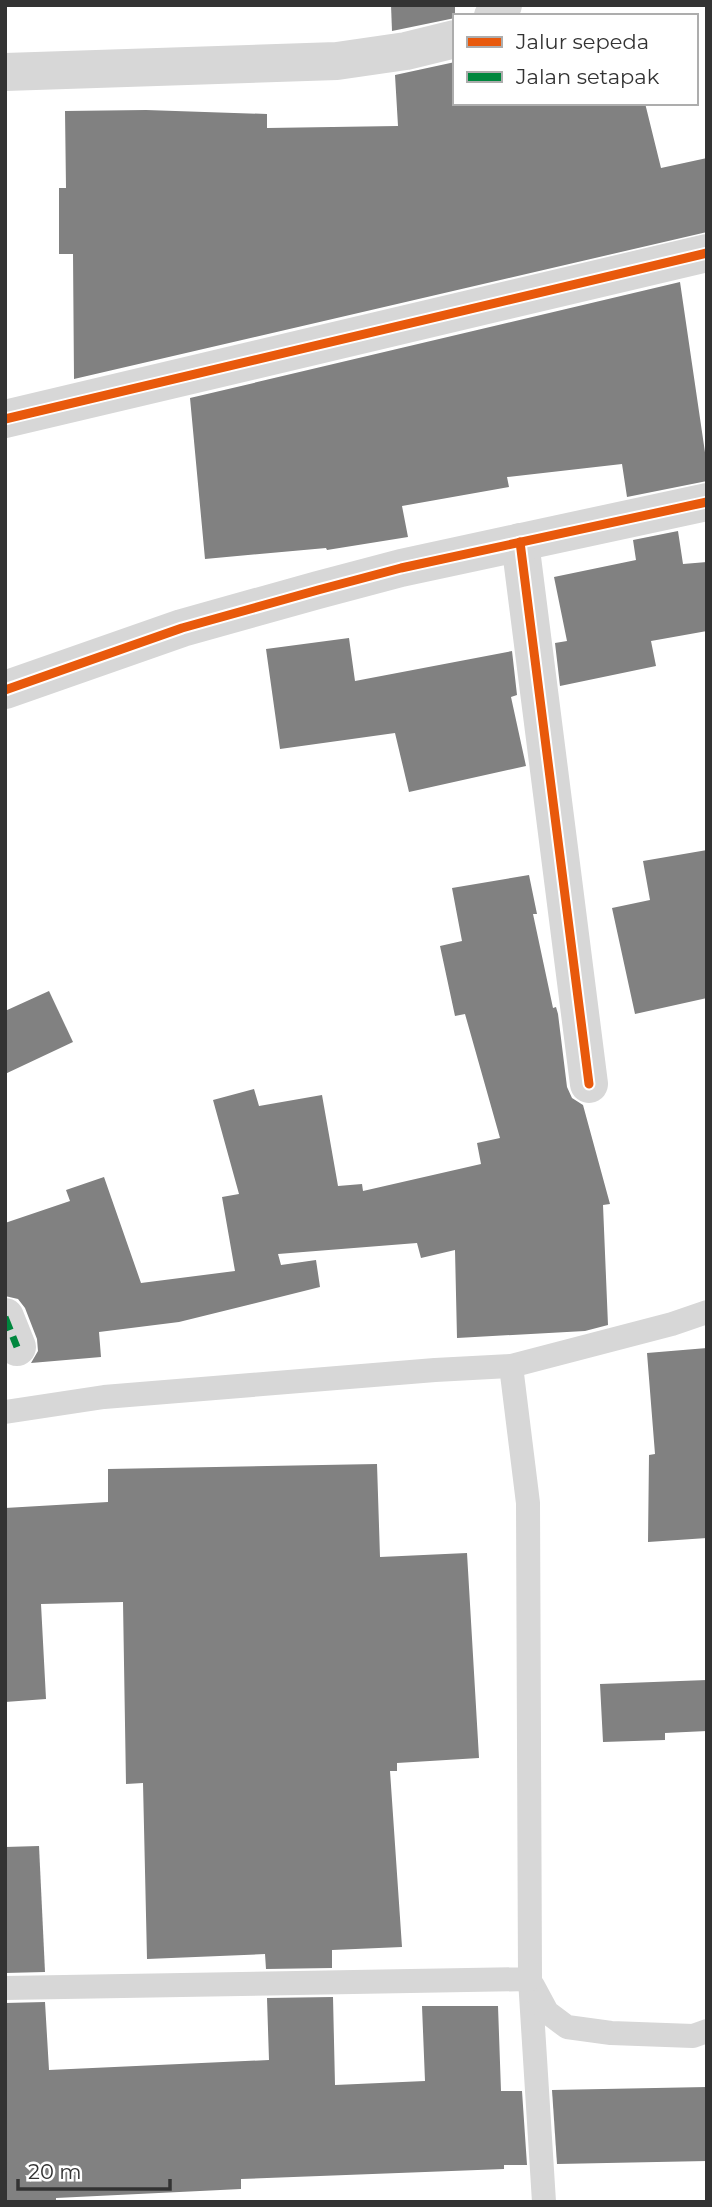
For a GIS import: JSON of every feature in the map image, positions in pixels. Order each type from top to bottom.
[{"type":"street","points":[[5,72],[337,61],[406,51],[453,40]]},
{"type":"street","points":[[5,419],[707,253]]},
{"type":"street","points":[[5,690],[182,628],[401,568],[707,502]]},
{"type":"street","points":[[520,542],[589,1084]]},
{"type":"lane","points":[[5,1412],[104,1396],[511,1366],[672,1324],[707,1312]]},
{"type":"lane","points":[[511,1366],[528,1503],[530,1979],[544,2202]]},
{"type":"lane","points":[[5,1988],[530,1979]]},
{"type":"lane","points":[[530,1979],[547,2012],[567,2027],[611,2034],[693,2036],[707,2031]]},
{"type":"building","points":[[391,5],[455,5],[453,18],[392,31]]},
{"type":"building","points":[[453,62],[453,105],[645,105],[661,168],[707,158],[707,232],[74,379],[73,254],[59,254],[59,188],[66,188],[65,111],[146,110],[267,114],[267,128],[398,126],[395,75]]},
{"type":"building","points":[[680,282],[707,481],[627,497],[622,464],[507,477],[509,487],[402,506],[408,537],[327,550],[205,559],[190,398]]},
{"type":"building","points":[[678,531],[683,564],[707,562],[707,631],[651,641],[656,666],[560,686],[555,643],[567,641],[554,577],[636,560],[633,540]]},
{"type":"building","points":[[349,638],[355,681],[512,651],[517,695],[511,697],[526,766],[409,792],[395,733],[280,749],[266,649]]},
{"type":"building","points":[[707,850],[707,998],[635,1014],[612,908],[650,900],[643,861]]},
{"type":"building","points":[[529,875],[537,914],[533,914],[553,1008],[556,1007],[558,1014],[567,1087],[572,1098],[583,1105],[610,1204],[603,1205],[608,1325],[585,1331],[457,1338],[455,1250],[421,1258],[417,1243],[278,1254],[281,1265],[316,1260],[320,1287],[179,1322],[99,1332],[101,1357],[31,1363],[38,1351],[37,1339],[25,1308],[18,1299],[5,1296],[5,1223],[70,1201],[66,1190],[104,1177],[141,1283],[235,1271],[222,1197],[239,1194],[213,1100],[254,1089],[259,1106],[322,1095],[338,1186],[362,1184],[363,1191],[481,1164],[477,1143],[500,1138],[465,1014],[455,1016],[440,946],[462,941],[452,888]]},
{"type":"building","points":[[49,991],[73,1042],[5,1074],[5,1011]]},
{"type":"building","points":[[707,1348],[707,1538],[648,1542],[649,1455],[655,1454],[647,1353]]},
{"type":"building","points":[[377,1464],[380,1557],[467,1553],[479,1758],[397,1763],[397,1771],[390,1771],[402,1947],[332,1950],[332,1968],[266,1969],[265,1954],[147,1959],[143,1783],[126,1784],[123,1602],[41,1604],[46,1699],[5,1702],[5,1508],[108,1502],[108,1469]]},
{"type":"building","points":[[707,1680],[707,1731],[665,1733],[665,1740],[603,1742],[600,1684]]},
{"type":"building","points":[[39,1846],[45,1972],[5,1973],[5,1847]]},
{"type":"building","points":[[333,1997],[335,2085],[425,2081],[422,2006],[498,2006],[501,2091],[522,2091],[527,2165],[504,2165],[504,2169],[241,2179],[241,2189],[56,2198],[56,2202],[5,2202],[5,2003],[45,2002],[49,2070],[269,2060],[267,1998]]},
{"type":"building","points":[[707,2087],[707,2161],[557,2164],[552,2090]]},
{"type":"marked path","points":[[5,1317],[17,1347]]},
{"type":"cycle path","points":[[5,419],[707,253]]},
{"type":"cycle path","points":[[5,690],[182,628],[318,590],[401,568],[707,502]]},
{"type":"cycle path","points":[[520,542],[589,1084]]}]
